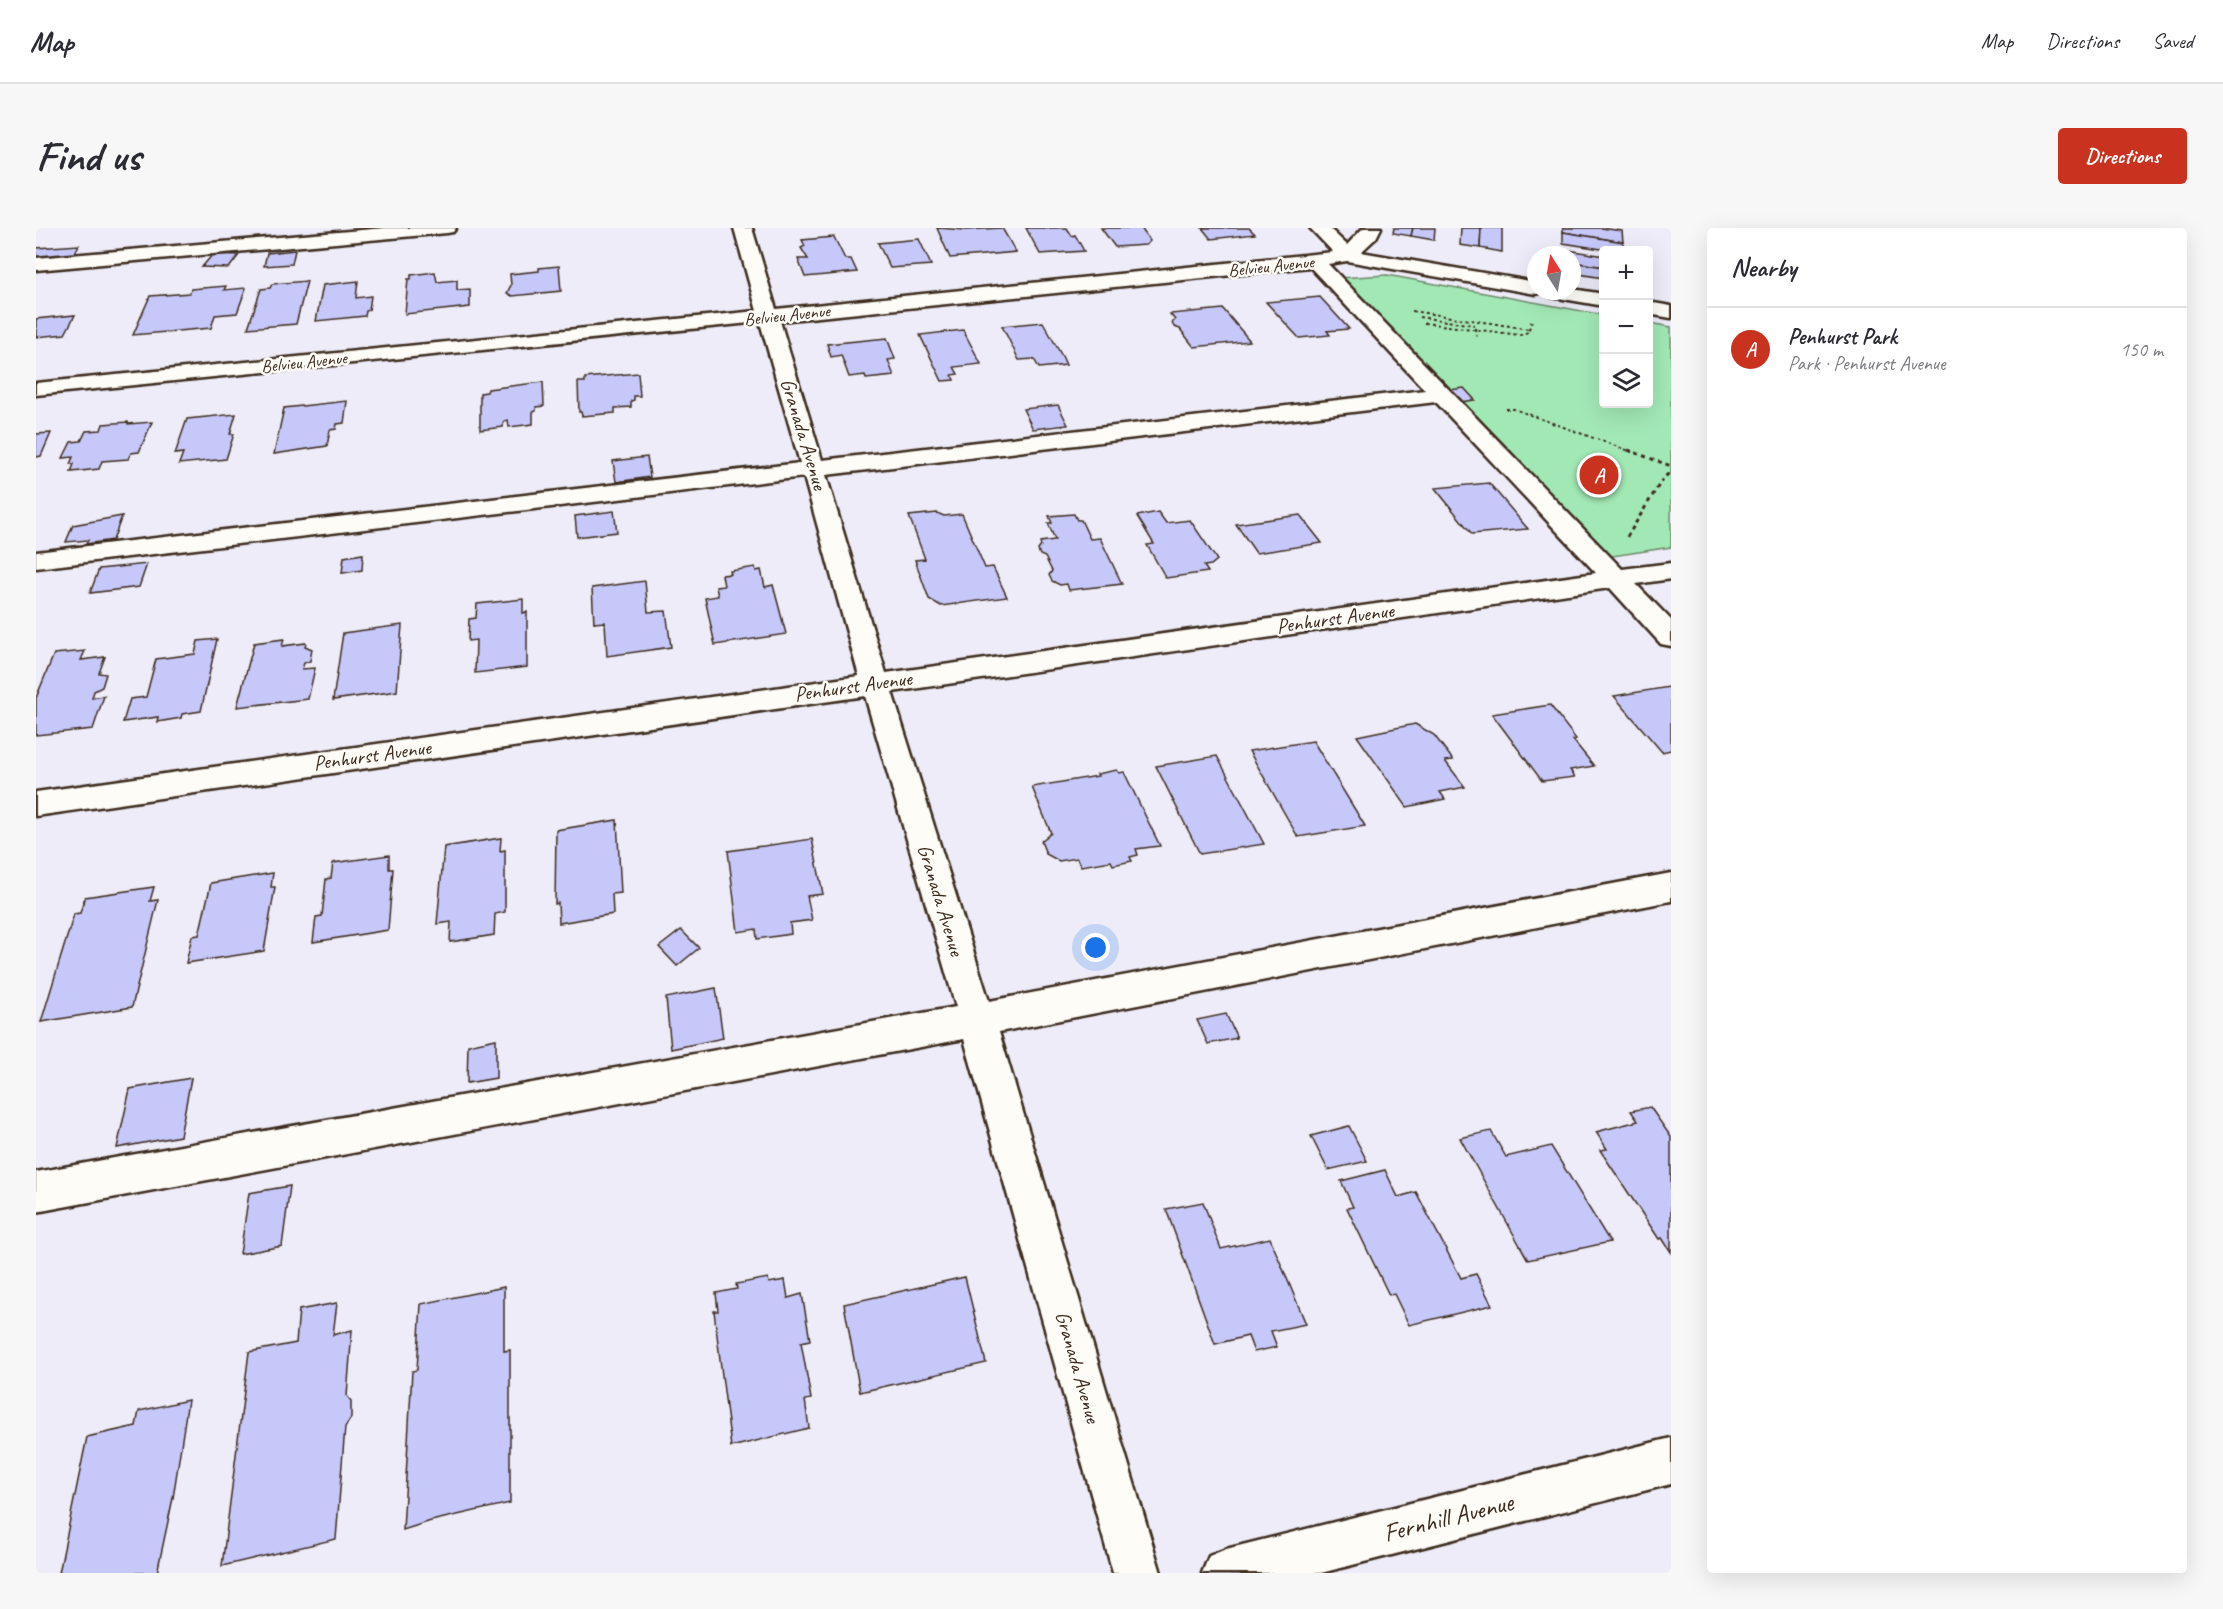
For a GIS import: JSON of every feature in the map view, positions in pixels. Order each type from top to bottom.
[{"type":"street","points":[[36,264],[447,228]]},
{"type":"street","name":"Granada Avenue","points":[[743,228],[815,469],[875,683],[977,1020],[1137,1573]]},
{"type":"street","points":[[1319,228],[1347,255],[1370,234],[1372,228]]},
{"type":"street","name":"Belvieu Avenue","points":[[36,389],[1315,261],[1347,255],[1527,286]]},
{"type":"street","points":[[1315,261],[1671,637]]},
{"type":"street","points":[[1581,296],[1599,299]]},
{"type":"street","points":[[1653,309],[1671,312]]},
{"type":"street","points":[[36,560],[1442,395]]},
{"type":"street","name":"Penhurst Avenue","points":[[36,804],[1671,571]]},
{"type":"street","points":[[36,1192],[977,1020],[1671,887]]},
{"type":"street","name":"Fernhill Avenue","points":[[1226,1573],[1671,1461]]},
{"type":"path","points":[[1411,310],[1529,329]]},
{"type":"path","points":[[1476,313],[1474,325],[1477,339]]},
{"type":"path","points":[[1423,323],[1520,335],[1529,329],[1534,313]]},
{"type":"path","points":[[1412,316],[1474,325]]},
{"type":"path","points":[[1504,409],[1514,409],[1671,466]]},
{"type":"path","points":[[1625,541],[1662,480],[1671,471]]},
{"type":"green space","points":[[1387,275],[1599,314],[1599,408],[1653,408],[1653,324],[1671,327],[1671,547],[1606,557],[1340,278]]},
{"type":"building","points":[[937,228],[966,230],[1002,228],[1016,252],[950,258]]},
{"type":"building","points":[[1026,228],[1067,228],[1072,236],[1075,235],[1084,251],[1040,254]]},
{"type":"building","points":[[1101,228],[1141,228],[1150,241],[1146,245],[1115,247]]},
{"type":"building","points":[[1202,228],[1249,228],[1255,234],[1211,239]]},
{"type":"building","points":[[1394,228],[1413,228],[1411,236],[1393,233]]},
{"type":"building","points":[[1413,228],[1435,228],[1434,240],[1411,236]]},
{"type":"building","points":[[1461,228],[1481,228],[1480,248],[1460,245]]},
{"type":"building","points":[[1481,228],[1502,228],[1502,252],[1480,248]]},
{"type":"building","points":[[1563,228],[1601,228],[1622,231],[1623,242],[1563,232]]},
{"type":"building","points":[[1563,232],[1623,242],[1624,246],[1599,246],[1599,249],[1563,243]]},
{"type":"building","points":[[834,237],[845,259],[851,259],[857,272],[805,277],[798,259],[808,259],[801,248],[805,246],[802,240]]},
{"type":"building","points":[[919,239],[931,265],[890,268],[878,243]]},
{"type":"building","points":[[79,245],[72,258],[36,261],[36,248]]},
{"type":"building","points":[[295,250],[292,264],[264,266],[267,253]]},
{"type":"building","points":[[1581,252],[1599,255],[1599,266],[1581,263]]},
{"type":"building","points":[[213,254],[239,255],[229,268],[202,267]]},
{"type":"building","points":[[1581,263],[1599,266],[1599,277],[1581,274]]},
{"type":"building","points":[[559,266],[561,291],[512,296],[507,293],[511,285],[510,274]]},
{"type":"building","points":[[435,272],[437,282],[457,280],[457,290],[470,289],[470,307],[405,314],[408,279],[411,279],[411,275]]},
{"type":"building","points":[[307,281],[296,324],[248,328],[261,289],[270,288],[272,284]]},
{"type":"building","points":[[358,281],[356,298],[371,296],[369,310],[366,311],[365,316],[316,321],[323,285]]},
{"type":"building","points":[[226,286],[224,290],[246,288],[237,313],[215,315],[211,328],[133,335],[150,296],[190,293],[191,289]]},
{"type":"building","points":[[1320,297],[1349,329],[1327,331],[1330,335],[1299,338],[1266,302]]},
{"type":"building","points":[[1223,309],[1250,341],[1194,347],[1180,329],[1174,327],[1172,323],[1175,320],[1170,314]]},
{"type":"building","points":[[75,315],[65,334],[36,337],[36,319]]},
{"type":"building","points":[[1043,322],[1066,365],[1039,368],[1034,359],[1019,360],[1002,326]]},
{"type":"building","points":[[963,330],[981,364],[954,367],[958,374],[952,375],[954,380],[942,381],[920,335]]},
{"type":"building","points":[[887,338],[895,359],[888,360],[894,376],[866,379],[865,375],[849,377],[841,355],[831,357],[827,344]]},
{"type":"building","points":[[638,373],[640,396],[634,396],[631,407],[615,408],[615,413],[582,416],[579,412],[578,382],[585,382],[585,378]]},
{"type":"building","points":[[543,382],[544,406],[536,407],[536,411],[533,412],[533,424],[509,427],[508,420],[504,421],[503,427],[480,430],[480,393],[487,392],[488,389]]},
{"type":"building","points":[[1464,388],[1475,400],[1460,402],[1449,390]]},
{"type":"building","points":[[347,401],[344,423],[337,424],[336,429],[330,430],[327,446],[274,454],[284,408]]},
{"type":"building","points":[[1058,405],[1068,425],[1033,429],[1023,409]]},
{"type":"building","points":[[236,414],[230,434],[234,434],[226,459],[179,464],[183,453],[175,454],[187,419]]},
{"type":"building","points":[[128,422],[128,424],[152,422],[139,452],[131,453],[128,459],[102,461],[99,469],[71,472],[74,464],[70,464],[73,457],[63,458],[71,442],[81,441],[86,431],[101,430],[103,424]]},
{"type":"building","points":[[51,433],[41,456],[36,457],[36,434]]},
{"type":"building","points":[[647,457],[650,477],[616,482],[613,461]]},
{"type":"building","points":[[1489,483],[1528,529],[1472,534],[1435,488]]},
{"type":"building","points":[[614,511],[617,532],[577,537],[575,516]]},
{"type":"building","points":[[1158,512],[1166,523],[1190,520],[1217,560],[1211,565],[1204,566],[1208,572],[1166,578],[1147,545],[1154,544],[1137,516]]},
{"type":"building","points":[[937,513],[944,516],[962,514],[985,568],[993,567],[1007,597],[941,606],[929,599],[915,560],[925,559],[909,516]]},
{"type":"building","points":[[1074,514],[1077,520],[1081,520],[1090,539],[1100,538],[1122,584],[1069,590],[1067,584],[1060,585],[1052,581],[1049,575],[1052,571],[1045,557],[1040,555],[1038,550],[1041,546],[1040,542],[1055,540],[1048,523],[1052,523],[1049,516]]},
{"type":"building","points":[[1300,515],[1322,543],[1256,553],[1236,524]]},
{"type":"building","points":[[122,516],[113,540],[86,544],[88,540],[66,542],[73,525]]},
{"type":"building","points":[[363,554],[362,570],[342,573],[344,557]]},
{"type":"building","points":[[147,564],[139,587],[90,593],[99,569]]},
{"type":"building","points":[[755,567],[756,571],[761,570],[765,587],[773,585],[786,634],[715,645],[705,598],[718,596],[716,587],[724,586],[722,575],[731,574],[730,571]]},
{"type":"building","points":[[645,581],[648,612],[666,611],[671,647],[607,656],[605,622],[594,623],[592,588]]},
{"type":"building","points":[[523,599],[523,613],[527,612],[527,667],[475,673],[476,640],[468,641],[469,619],[476,618],[477,604]]},
{"type":"building","points":[[402,625],[397,691],[333,700],[343,633]]},
{"type":"building","points":[[217,639],[201,711],[182,714],[181,718],[157,722],[158,717],[123,722],[130,699],[146,697],[156,659],[195,654],[198,641]]},
{"type":"building","points":[[284,639],[282,646],[306,643],[305,646],[312,649],[310,661],[304,663],[302,669],[315,668],[308,699],[237,707],[254,643]]},
{"type":"building","points":[[85,651],[81,660],[105,657],[99,673],[106,674],[102,687],[94,691],[92,698],[104,696],[93,729],[36,735],[36,698],[54,654]]},
{"type":"building","points":[[1669,687],[1671,689],[1671,750],[1662,752],[1614,696]]},
{"type":"building","points":[[1550,705],[1576,739],[1573,740],[1594,766],[1570,770],[1575,777],[1542,781],[1492,714]]},
{"type":"building","points":[[1415,724],[1434,735],[1453,760],[1445,761],[1465,787],[1440,792],[1445,799],[1407,807],[1357,736]]},
{"type":"building","points":[[1313,741],[1365,826],[1298,837],[1249,751]]},
{"type":"building","points":[[1217,756],[1264,844],[1200,854],[1156,766]]},
{"type":"building","points":[[1117,770],[1119,773],[1124,772],[1160,846],[1136,849],[1138,855],[1130,857],[1132,861],[1113,865],[1111,861],[1081,866],[1077,858],[1059,861],[1046,854],[1041,841],[1051,833],[1032,787],[1098,776],[1097,774]]},
{"type":"building","points":[[617,820],[621,893],[612,894],[613,914],[559,923],[558,903],[555,904],[556,830]]},
{"type":"building","points":[[501,838],[500,851],[505,850],[505,912],[495,914],[494,935],[450,942],[451,922],[437,924],[444,847]]},
{"type":"building","points":[[812,839],[823,894],[807,896],[812,920],[790,923],[791,934],[757,939],[756,929],[738,932],[728,851]]},
{"type":"building","points":[[389,855],[389,869],[393,869],[388,930],[313,942],[316,917],[322,916],[326,879],[331,878],[333,863]]},
{"type":"building","points":[[273,873],[271,887],[275,887],[264,951],[186,963],[192,936],[199,935],[211,883]]},
{"type":"building","points":[[154,887],[150,901],[158,900],[132,1007],[41,1022],[74,914],[80,913],[85,897]]},
{"type":"building","points":[[681,930],[699,948],[677,966],[659,947]]},
{"type":"building","points":[[716,988],[723,1038],[671,1049],[666,998]]},
{"type":"building","points":[[1226,1014],[1237,1038],[1208,1044],[1197,1020]]},
{"type":"building","points":[[496,1039],[496,1078],[467,1083],[468,1045]]},
{"type":"building","points":[[191,1078],[180,1136],[117,1148],[130,1089]]},
{"type":"building","points":[[1650,1107],[1671,1137],[1671,1252],[1662,1238],[1659,1239],[1600,1150],[1607,1149],[1596,1132],[1638,1121],[1631,1111]]},
{"type":"building","points":[[1349,1126],[1367,1161],[1328,1170],[1311,1136]]},
{"type":"building","points":[[1491,1131],[1506,1157],[1551,1146],[1610,1242],[1528,1260],[1460,1138]]},
{"type":"building","points":[[1385,1170],[1398,1197],[1416,1192],[1461,1278],[1476,1274],[1492,1305],[1409,1325],[1394,1294],[1389,1295],[1347,1208],[1353,1207],[1341,1181]]},
{"type":"building","points":[[290,1186],[282,1246],[240,1254],[249,1193]]},
{"type":"building","points":[[1203,1202],[1221,1249],[1270,1238],[1306,1324],[1271,1331],[1277,1347],[1254,1352],[1248,1336],[1215,1344],[1166,1209]]},
{"type":"building","points":[[965,1277],[986,1363],[860,1392],[844,1304]]},
{"type":"building","points":[[768,1278],[769,1283],[785,1280],[788,1298],[802,1294],[810,1340],[801,1342],[811,1399],[805,1400],[809,1428],[731,1447],[714,1311],[718,1311],[716,1293],[737,1289],[736,1284]]},
{"type":"building","points":[[504,1287],[504,1351],[510,1350],[510,1503],[431,1521],[403,1530],[412,1371],[417,1370],[421,1304]]},
{"type":"building","points":[[337,1303],[333,1335],[352,1330],[347,1396],[351,1401],[351,1418],[345,1427],[336,1539],[222,1566],[249,1352],[296,1343],[299,1310]]},
{"type":"building","points":[[188,1400],[173,1498],[157,1573],[59,1573],[87,1437],[136,1426],[139,1411]]},
{"type":"place","name":"Penhurst Park","points":[[1599,475]]}]
